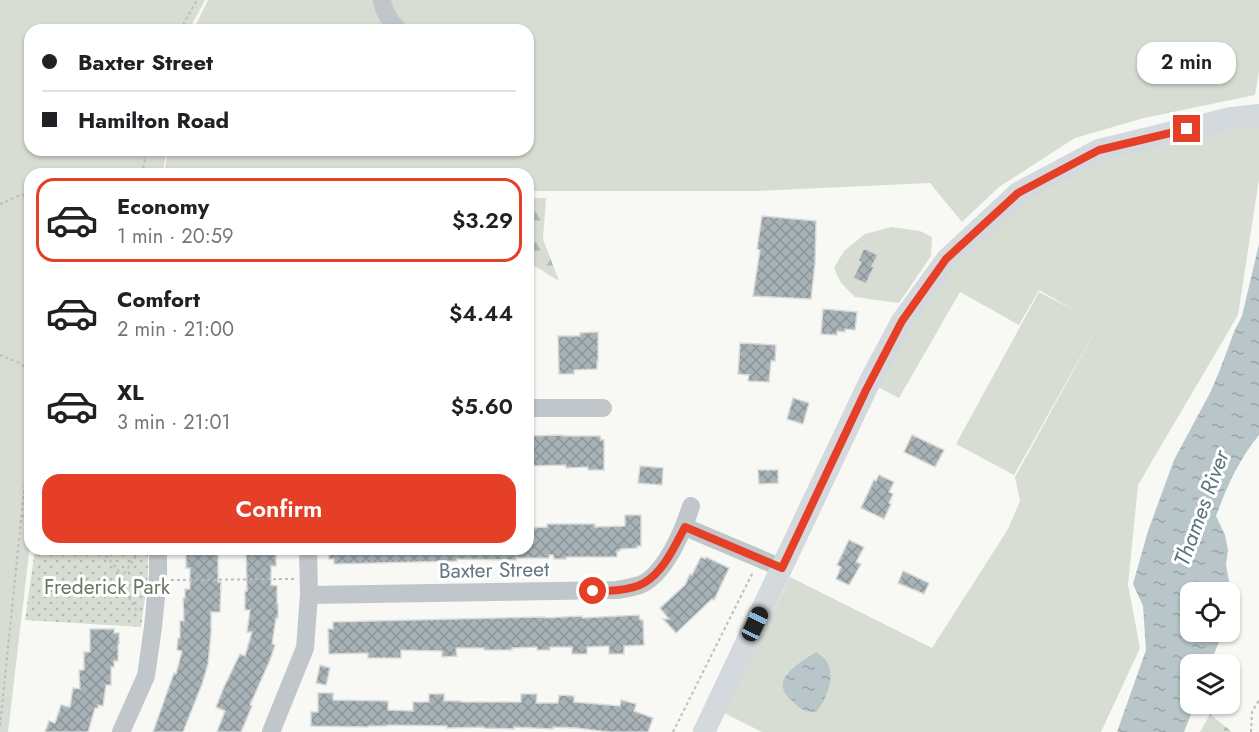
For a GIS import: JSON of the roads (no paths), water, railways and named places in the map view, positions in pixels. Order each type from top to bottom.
[{"type":"main road","points":[[704,732],[866,390],[902,321],[946,259],[1018,193],[1099,150],[1232,118],[1259,115]]},
{"type":"street","points":[[382,0],[382,6],[393,24]]},
{"type":"street","points":[[534,408],[603,408]]},
{"type":"street","name":"Baxter Street","points":[[309,586],[617,590],[642,584],[657,572],[685,527],[691,506]]},
{"type":"street","points":[[685,527],[782,568]]},
{"type":"street","points":[[121,732],[146,676],[158,580],[158,555]]},
{"type":"street","points":[[271,732],[305,648],[309,586],[308,555]]},
{"type":"water","name":"Thames River","points":[[1259,244],[1259,435],[1234,474],[1216,516],[1225,535],[1228,550],[1226,565],[1229,582],[1180,582],[1180,642],[1219,642],[1214,654],[1180,654],[1180,714],[1191,714],[1184,732],[1117,732],[1146,650],[1143,606],[1133,584],[1148,531],[1174,460],[1211,391],[1242,316]]},
{"type":"water","points":[[816,652],[824,658],[830,668],[830,682],[820,707],[816,712],[811,712],[802,709],[791,700],[783,685],[785,678],[795,666]]},
{"type":"park label","name":"Frederick Park","points":[[107,587]]}]
